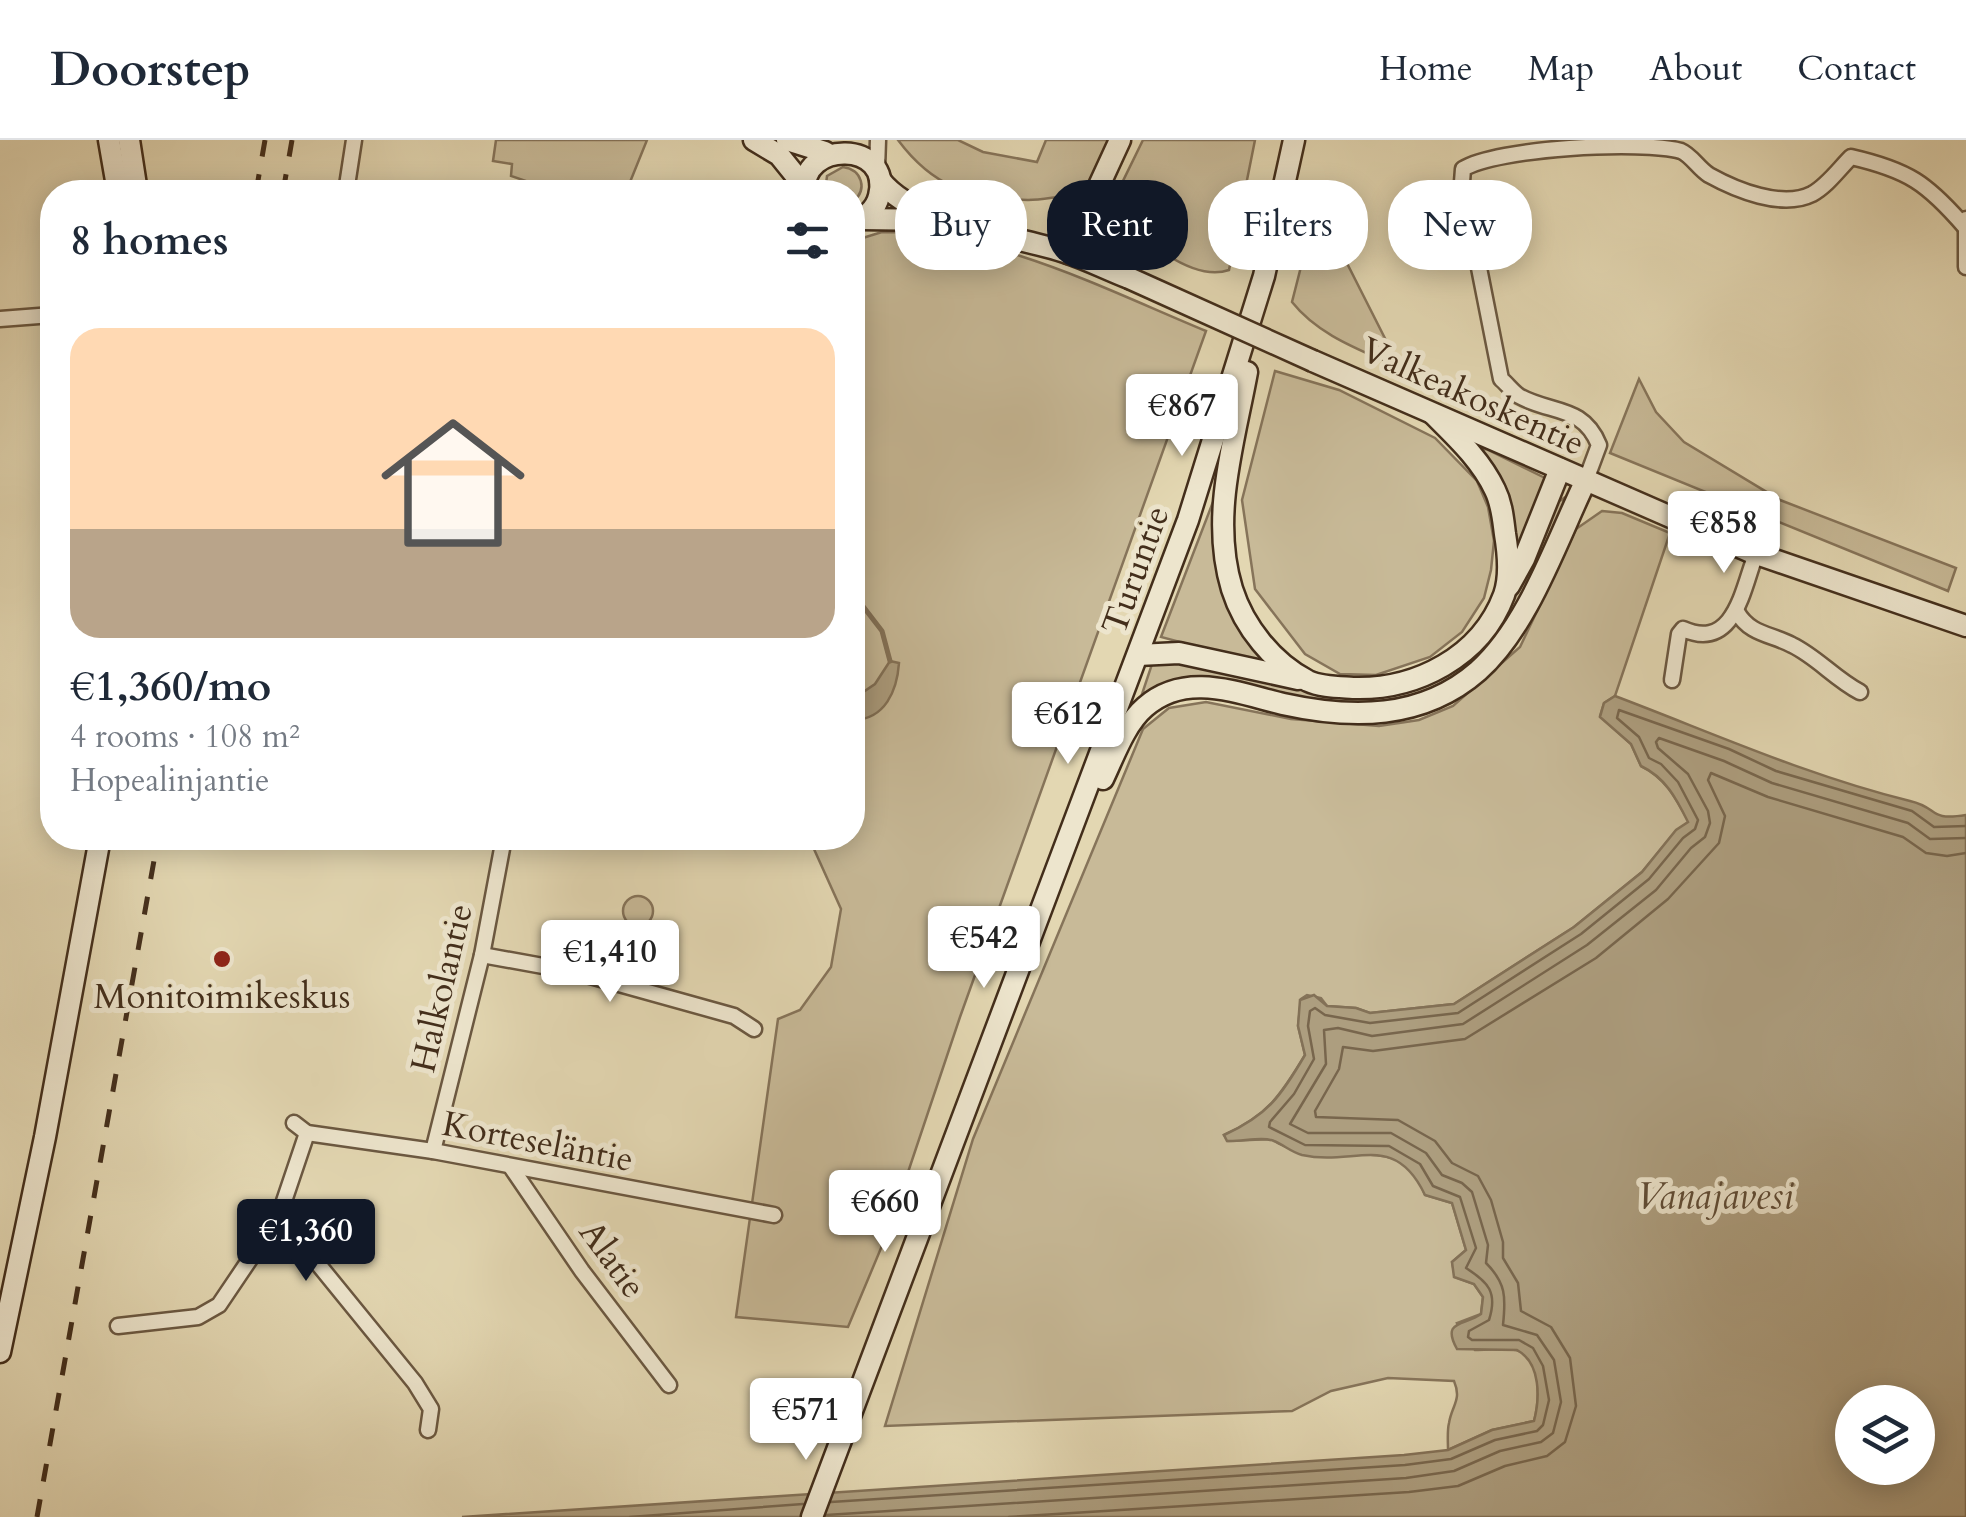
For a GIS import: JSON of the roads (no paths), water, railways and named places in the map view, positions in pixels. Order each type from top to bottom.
[{"type":"main road","points":[[110,140],[116,180]]},
{"type":"main road","points":[[129,140],[135,180]]},
{"type":"main road","points":[[754,140],[779,155],[798,180]]},
{"type":"main road","points":[[787,140],[836,147]]},
{"type":"main road","points":[[1102,180],[1120,140]]},
{"type":"main road","name":"Turuntie","points":[[812,1517],[1194,502],[1264,276],[1294,140]]},
{"type":"main road","points":[[807,180],[810,166],[836,147]]},
{"type":"main road","name":"Valkeakoskentie","points":[[836,147],[860,152],[895,191]]},
{"type":"main road","points":[[865,213],[878,200],[879,174]]},
{"type":"main road","name":"Valkeakoskentie","points":[[865,221],[895,221]]},
{"type":"main road","name":"Valkeakoskentie","points":[[1109,270],[1756,554],[1966,626]]},
{"type":"main road","points":[[1264,276],[1222,503],[1223,534],[1233,591],[1247,622],[1266,648],[1310,682]]},
{"type":"main road","points":[[1433,414],[1478,462],[1500,501],[1507,550],[1506,592]]},
{"type":"main road","points":[[1138,655],[1179,652],[1330,686],[1397,686],[1433,672],[1475,640],[1506,592],[1524,559],[1560,469]]},
{"type":"main road","points":[[1044,898],[1114,757],[1143,709],[1174,690],[1208,687],[1344,713],[1385,712],[1426,704],[1460,685],[1496,652],[1526,606],[1586,480]]},
{"type":"main road","points":[[0,1352],[45,1137],[98,850]]},
{"type":"street","points":[[348,180],[354,140]]},
{"type":"street","points":[[878,140],[879,174]]},
{"type":"street","points":[[1586,480],[1600,445],[1594,431],[1583,419],[1518,395],[1501,379],[1462,182],[1463,169],[1478,160],[1547,150],[1653,144],[1686,152],[1706,174],[1742,190],[1794,199],[1820,188],[1850,157],[1896,170],[1935,192],[1965,223],[1966,267]]},
{"type":"street","points":[[0,319],[40,315]]},
{"type":"street","points":[[1672,680],[1678,634],[1683,629],[1703,634],[1724,626],[1737,612],[1756,554]]},
{"type":"street","points":[[1737,612],[1753,630],[1791,644],[1860,692]]},
{"type":"street","name":"Halkolantie","points":[[433,1150],[482,955],[502,850]]},
{"type":"street","points":[[482,955],[576,972],[734,1016],[754,1029]]},
{"type":"street","name":"Korteseläntie","points":[[279,1216],[300,1128],[774,1215]]},
{"type":"street","name":"Alatie","points":[[511,1167],[669,1385]]},
{"type":"street","points":[[118,1326],[198,1317],[219,1305],[279,1216],[415,1383],[431,1409],[428,1430]]},
{"type":"water","points":[[890,661],[899,663],[887,702],[865,718],[865,691],[875,684]]},
{"type":"water","name":"Vanajavesi","points":[[1615,696],[1798,767],[1919,804],[1939,815],[1966,815],[1966,1517],[462,1517],[1404,1455],[1448,1450],[1492,1430],[1534,1421],[1537,1382],[1525,1356],[1517,1350],[1457,1349],[1453,1340],[1453,1328],[1481,1314],[1483,1297],[1474,1284],[1454,1277],[1452,1262],[1466,1250],[1452,1203],[1425,1195],[1413,1175],[1386,1157],[1302,1155],[1269,1140],[1227,1141],[1224,1135],[1252,1120],[1272,1103],[1305,1055],[1298,1026],[1300,1000],[1314,995],[1327,1006],[1370,1013],[1454,1004],[1574,927],[1642,872],[1676,830],[1688,822],[1664,783],[1641,766],[1631,744],[1600,717],[1604,703]]},
{"type":"waterway","points":[[865,609],[882,631],[890,661]]},
{"type":"railway","points":[[258,180],[265,140]]},
{"type":"railway","points":[[285,180],[292,140]]},
{"type":"railway","points":[[37,1517],[156,850]]},
{"type":"place","name":"Monitoimikeskus","points":[[222,959]]}]
